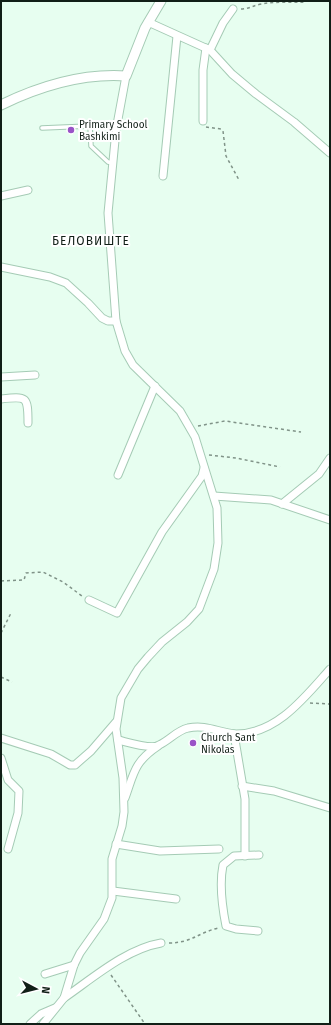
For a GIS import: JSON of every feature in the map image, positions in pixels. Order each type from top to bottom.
[{"type":"street","points":[[64,998],[74,965],[80,953],[110,908],[113,891],[112,866],[116,844],[122,826],[124,801],[116,721],[121,698],[138,669],[162,642],[194,616],[204,598],[214,569],[218,550],[218,517],[214,496],[191,428],[180,411],[129,360],[116,321],[108,213],[116,130],[126,76],[148,22],[160,1]]},
{"type":"street","points":[[203,121],[203,70],[208,49],[233,9]]},
{"type":"street","points":[[148,22],[208,49],[232,74],[294,122],[330,153]]},
{"type":"street","points":[[163,176],[177,36]]},
{"type":"street","points":[[1,106],[18,97],[55,84],[93,76],[126,76]]},
{"type":"street","points":[[1,196],[28,190]]},
{"type":"street","points":[[1,267],[50,277],[66,283],[102,318],[108,321],[116,321]]},
{"type":"street","points":[[1,377],[35,375]]},
{"type":"street","points":[[118,475],[155,386]]},
{"type":"street","points":[[1,399],[20,396],[25,398],[28,402],[28,423]]},
{"type":"street","points":[[282,504],[319,474],[330,458]]},
{"type":"street","points":[[89,600],[117,613],[162,532],[202,476],[204,466]]},
{"type":"street","points":[[214,496],[271,500],[330,520]]},
{"type":"street","points":[[124,801],[139,763],[145,755],[179,731],[188,728],[209,727],[234,734],[260,730],[300,703],[330,669]]},
{"type":"street","points":[[1,738],[51,754],[70,765],[75,765],[91,751],[116,721]]},
{"type":"street","points":[[234,734],[246,819],[245,856]]},
{"type":"street","points":[[118,740],[140,745],[158,746]]},
{"type":"street","points":[[1,758],[2,768],[8,780],[19,791],[18,813],[8,849]]},
{"type":"street","points":[[242,786],[274,791],[330,808]]},
{"type":"street","points":[[116,844],[160,851],[219,849]]},
{"type":"street","points":[[258,931],[236,929],[226,926],[222,908],[221,876],[223,865],[234,856],[259,855]]},
{"type":"street","points":[[113,891],[176,898]]},
{"type":"street","points":[[43,1024],[64,998],[106,968],[139,950],[161,943]]},
{"type":"street","points":[[45,974],[74,965]]},
{"type":"street","points":[[30,1024],[41,1014],[55,1008]]},
{"type":"lane","points":[[42,128],[90,126],[91,146],[112,164]]},
{"type":"path","points":[[233,9],[249,9],[260,4],[274,2],[306,2]]},
{"type":"path","points":[[203,121],[205,127],[221,129],[223,131],[226,156],[239,180]]},
{"type":"path","points":[[191,428],[225,421],[300,432]]},
{"type":"path","points":[[201,454],[236,458],[280,467]]},
{"type":"path","points":[[1,581],[24,580],[26,573],[43,572],[64,582],[89,600]]},
{"type":"path","points":[[1,633],[11,613]]},
{"type":"path","points":[[1,677],[12,682]]},
{"type":"path","points":[[300,703],[330,704]]},
{"type":"path","points":[[161,943],[184,942],[202,933],[226,926]]},
{"type":"path","points":[[106,968],[145,1024]]},
{"type":"place","name":"Primary School Bashkimi","points":[[71,130]]},
{"type":"place","name":"Church Sant Nikolas","points":[[193,743]]},
{"type":"district","name":"БЕЛОВИШТЕ","points":[[91,241]]}]
